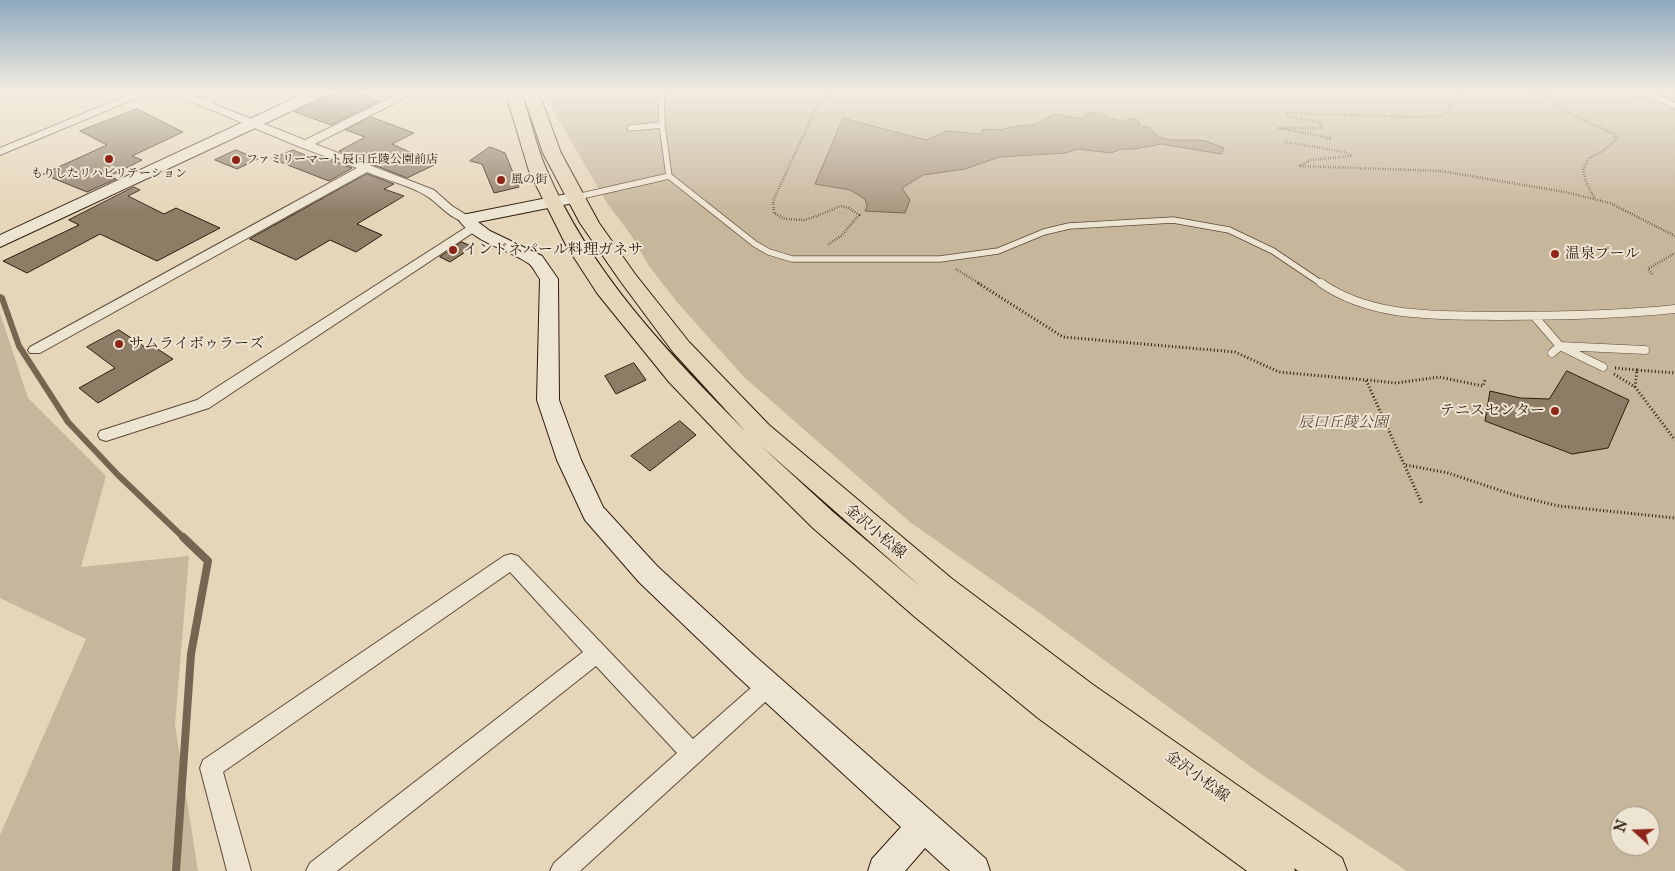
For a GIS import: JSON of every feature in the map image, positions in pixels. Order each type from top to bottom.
[{"type":"main road","name":"金沢小松線","points":[[526,132],[538,171],[590,223],[628,278],[681,347],[760,431],[941,587],[1081,694],[1329,871]]},
{"type":"main road","name":"金沢小松線","points":[[544,132],[565,200],[604,288],[677,376],[743,444],[823,520],[925,608],[1049,707],[1277,871]]},
{"type":"street","points":[[0,152],[50,132]]},
{"type":"street","points":[[0,242],[236,132]]},
{"type":"street","points":[[271,132],[430,193],[448,209],[470,223],[484,235],[536,260],[549,278],[548,400],[569,460],[594,513],[648,574],[768,686],[974,871]]},
{"type":"street","points":[[304,145],[331,132]]},
{"type":"street","points":[[35,350],[365,169]]},
{"type":"street","points":[[106,435],[203,404],[470,223],[565,200]]},
{"type":"street","points":[[239,871],[211,768],[511,561],[692,754]]},
{"type":"street","points":[[318,871],[597,653]]},
{"type":"street","points":[[562,871],[768,686]]},
{"type":"street","points":[[884,871],[923,826]]},
{"type":"lane","points":[[663,132],[669,176],[755,244],[769,252],[792,259],[940,259],[998,251],[1044,232],[1069,226],[1173,220],[1229,230],[1252,239],[1329,290],[1358,304],[1387,310],[1429,315],[1534,316],[1612,315],[1675,309]]},
{"type":"lane","points":[[565,200],[669,176]]},
{"type":"lane","points":[[1534,316],[1560,346],[1603,367]]},
{"type":"lane","points":[[1552,353],[1560,346],[1645,350]]},
{"type":"path","points":[[792,259],[836,242],[850,228],[859,215],[852,208],[838,206],[805,220],[782,219],[774,213],[773,201],[777,190],[805,132]]},
{"type":"path","points":[[1296,132],[1330,138],[1327,140]]},
{"type":"path","points":[[1596,200],[1586,182],[1583,170],[1589,158],[1617,139],[1614,134],[1609,132]]},
{"type":"path","points":[[1285,142],[1345,152],[1352,156],[1311,160],[1299,166],[1441,171],[1610,203],[1675,236]]},
{"type":"path","points":[[1652,274],[1648,269],[1675,253]]},
{"type":"path","points":[[940,259],[1062,337],[1235,352],[1279,372],[1396,382],[1439,377],[1483,386],[1485,380]]},
{"type":"path","points":[[1603,367],[1675,373]]},
{"type":"path","points":[[1603,367],[1635,386],[1675,440]]},
{"type":"path","points":[[1635,386],[1637,370]]},
{"type":"path","points":[[1366,380],[1422,504]]},
{"type":"path","points":[[1406,465],[1448,473],[1517,496],[1559,506],[1675,518]]},
{"type":"green space","name":"辰口丘陵公園","points":[[566,132],[1675,132],[1675,871],[1407,871],[1258,772],[1041,614],[910,522],[744,377],[677,302],[649,266],[631,235],[607,203]]},
{"type":"green space","points":[[0,313],[28,398],[106,476],[81,567],[189,556],[175,725],[198,871],[0,871],[0,835],[86,639],[0,598]]},
{"type":"shaded area","points":[[837,132],[894,132],[926,140],[945,132],[980,134],[981,132],[1154,132],[1160,137],[1167,139],[1205,141],[1224,148],[1221,154],[1161,144],[1135,149],[1121,149],[1111,153],[1077,149],[1066,153],[999,157],[965,169],[923,175],[902,188],[910,200],[905,213],[865,211],[867,206],[865,199],[850,190],[815,184]]},
{"type":"building","points":[[81,132],[183,132],[132,156],[142,160],[110,176],[116,179],[87,192],[43,174],[107,145]]},
{"type":"building","points":[[350,132],[414,133],[392,144],[436,164],[407,178],[339,151],[365,137]]},
{"type":"building","points":[[490,147],[505,153],[519,187],[494,193],[482,164],[470,161]]},
{"type":"building","name":"ファミリーマート辰口丘陵公園前店","points":[[236,150],[258,159],[237,169],[215,160]]},
{"type":"building","points":[[293,150],[315,159],[320,157],[352,168],[329,181],[272,159]]},
{"type":"building","points":[[367,174],[394,184],[384,189],[404,196],[357,224],[382,235],[356,252],[330,240],[296,260],[250,239]]},
{"type":"building","points":[[134,187],[140,190],[128,196],[164,214],[176,208],[220,228],[157,261],[100,234],[27,273],[3,261],[79,225],[69,220]]},
{"type":"building","name":"インドネパール料理ガネサ","points":[[462,242],[473,247],[450,262],[440,257]]},
{"type":"building","points":[[119,330],[148,349],[153,346],[173,359],[98,403],[79,388],[115,368],[87,347]]},
{"type":"building","points":[[634,363],[646,380],[616,394],[605,376]]},
{"type":"building","name":"テニスセンター","points":[[1567,371],[1629,400],[1608,448],[1572,454],[1485,421],[1490,391],[1520,398],[1549,399]]},
{"type":"building","points":[[680,421],[696,435],[650,471],[631,456]]},
{"type":"waterway","points":[[0,297],[2,298],[19,346],[68,422],[118,475],[184,538]]},
{"type":"waterway","points":[[176,871],[191,654],[208,561],[183,537]]},
{"type":"place","name":"もりしたリハビリテーション","points":[[109,159]]},
{"type":"place","name":"ファミリーマート辰口丘陵公園前店","points":[[236,160]]},
{"type":"place","name":"風の街","points":[[501,180]]},
{"type":"place","name":"インドネパール料理ガネサ","points":[[453,250]]},
{"type":"place","name":"温泉プール","points":[[1555,254]]},
{"type":"place","name":"サムライボゥラーズ","points":[[119,344]]},
{"type":"place","name":"テニスセンター","points":[[1555,411]]}]
